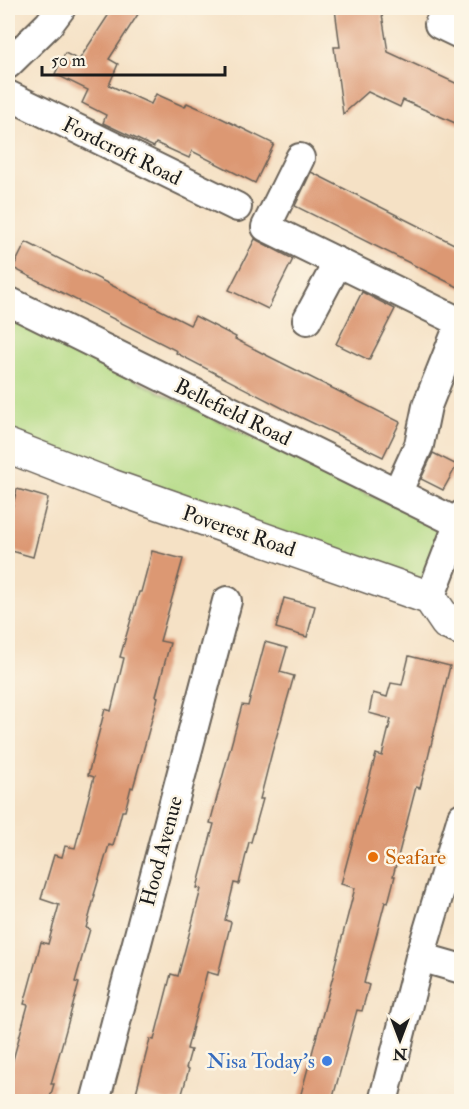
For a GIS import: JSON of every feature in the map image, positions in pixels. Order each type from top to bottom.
[{"type":"street","points":[[8,64],[50,24],[61,8]]},
{"type":"street","points":[[450,8],[439,24],[462,35]]},
{"type":"street","name":"Fordcroft Road","points":[[8,95],[237,207]]},
{"type":"street","points":[[300,158],[266,227],[461,321],[427,406],[419,446],[397,493]]},
{"type":"street","points":[[307,320],[338,262]]},
{"type":"street","name":"Bellefield Road","points":[[8,301],[397,493],[460,519]]},
{"type":"street","name":"Poverest Road","points":[[8,446],[111,486],[430,598]]},
{"type":"street","points":[[460,519],[430,598],[447,623],[462,629]]},
{"type":"street","name":"Hood Avenue","points":[[95,1101],[227,601]]},
{"type":"street","points":[[383,1101],[420,957],[462,817]]},
{"type":"street","points":[[420,957],[462,969]]},
{"type":"green space","points":[[8,317],[362,492],[443,526],[420,586],[8,431]]},
{"type":"building","points":[[113,8],[142,8],[109,59],[118,64],[109,85],[151,104],[156,94],[185,107],[187,103],[274,144],[255,183],[192,151],[189,158],[156,143],[154,147],[103,123],[106,115],[82,103],[88,90],[55,74],[65,53],[79,60]]},
{"type":"building","points":[[381,8],[388,52],[462,86],[462,126],[403,100],[400,107],[368,92],[343,114],[334,47],[340,47],[335,9]]},
{"type":"building","points":[[311,172],[462,248],[462,289],[295,206]]},
{"type":"building","points":[[255,239],[293,259],[268,309],[229,290]]},
{"type":"building","points":[[26,242],[190,325],[195,316],[264,354],[400,422],[383,457],[290,412],[176,353],[177,351],[13,268]]},
{"type":"building","points":[[362,292],[395,309],[369,360],[336,344]]},
{"type":"building","points":[[433,453],[457,465],[443,490],[421,479]]},
{"type":"building","points":[[17,489],[48,498],[33,557],[8,550],[8,523]]},
{"type":"building","points":[[152,551],[183,559],[160,641],[170,643],[156,696],[158,697],[133,788],[131,787],[125,811],[122,811],[113,846],[109,845],[94,895],[86,928],[90,929],[75,982],[79,983],[51,1084],[54,1084],[49,1101],[8,1101],[8,1078],[28,1005],[24,1004],[41,942],[48,944],[59,905],[41,899],[54,855],[62,857],[65,846],[75,848],[94,777],[88,775],[105,709],[111,711],[124,658],[120,657]]},
{"type":"building","points":[[284,598],[315,606],[307,637],[276,628]]},
{"type":"building","points":[[265,642],[287,648],[280,672],[294,676],[272,752],[260,799],[263,799],[239,884],[234,883],[225,920],[231,922],[218,975],[207,972],[187,1049],[191,1050],[186,1068],[189,1069],[180,1101],[168,1101],[136,1093],[150,1039],[154,1040],[171,974],[178,976],[201,889],[197,888],[214,824],[210,823],[242,705],[248,706]]},
{"type":"building","points":[[409,656],[450,666],[427,762],[420,788],[416,787],[388,903],[385,902],[364,983],[369,985],[362,1011],[357,1010],[332,1101],[299,1101],[355,888],[341,884],[376,754],[382,756],[391,719],[369,713],[373,693],[387,697],[391,683],[402,685]]},
{"type":"place","name":"Seafare","points":[[373,857]]},
{"type":"place","name":"Nisa Today’s","points":[[327,1061]]}]
